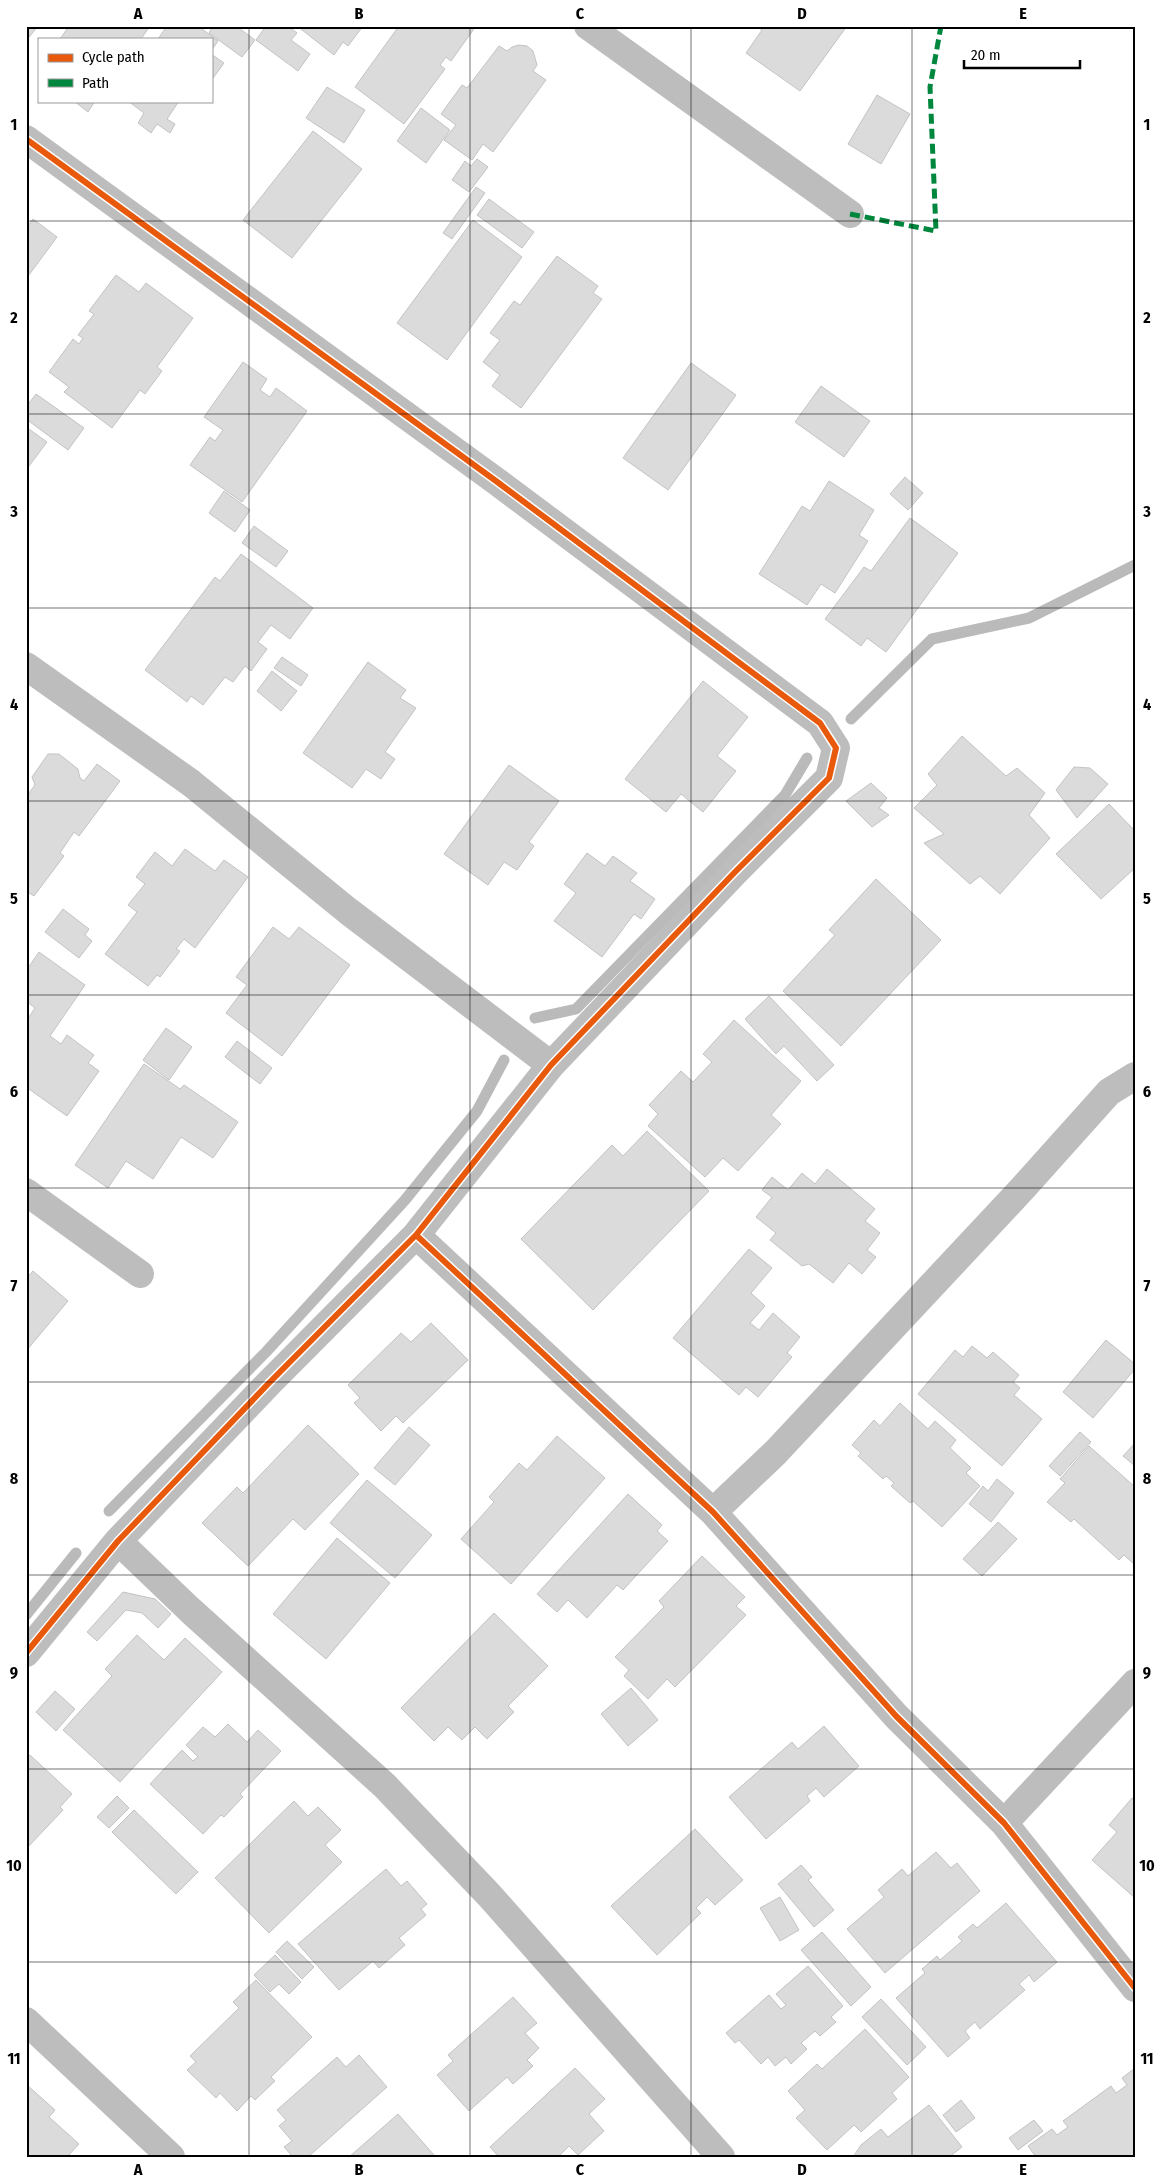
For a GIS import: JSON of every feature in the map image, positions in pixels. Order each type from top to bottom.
[{"type":"street","points":[[588,26],[850,214]]},
{"type":"street","points":[[26,139],[496,481],[820,723],[836,748],[829,778],[735,872],[551,1065],[416,1235],[269,1383],[118,1541],[26,1653]]},
{"type":"street","points":[[26,666],[191,783],[348,911],[551,1065]]},
{"type":"street","points":[[713,1512],[776,1452],[1022,1189],[1109,1092],[1135,1076]]},
{"type":"street","points":[[26,1192],[140,1274]]},
{"type":"street","points":[[416,1235],[713,1512],[896,1716],[1004,1823],[1135,1988]]},
{"type":"street","points":[[118,1541],[190,1610],[386,1786],[489,1895],[721,2157]]},
{"type":"street","points":[[1004,1823],[1135,1683]]},
{"type":"street","points":[[26,2021],[171,2157]]},
{"type":"building","points":[[26,26],[38,26],[26,41]]},
{"type":"building","points":[[69,26],[150,26],[142,38],[61,38]]},
{"type":"building","points":[[167,26],[198,26],[218,41],[212,50],[212,38],[159,38]]},
{"type":"building","points":[[213,26],[236,26],[255,40],[242,57],[209,33]]},
{"type":"building","points":[[266,26],[288,26],[297,33],[291,40],[310,54],[298,71],[256,40]]},
{"type":"building","points":[[297,26],[363,26],[348,46],[343,42],[334,55]]},
{"type":"building","points":[[399,26],[476,26],[451,61],[446,57],[440,65],[445,69],[404,124],[355,87]]},
{"type":"building","points":[[756,26],[847,26],[800,91],[746,53],[762,30]]},
{"type":"building","points":[[519,45],[527,46],[533,51],[537,65],[533,71],[546,80],[493,152],[483,144],[472,160],[444,140],[456,125],[441,114],[462,85],[467,88],[499,46],[507,51]]},
{"type":"building","points":[[212,55],[224,63],[212,80]]},
{"type":"building","points":[[327,87],[365,110],[344,143],[306,118]]},
{"type":"building","points":[[877,95],[910,114],[881,164],[848,144]]},
{"type":"building","points":[[75,102],[94,102],[88,112]]},
{"type":"building","points":[[129,102],[178,102],[167,119],[175,124],[170,133],[157,124],[151,133],[138,123],[144,113]]},
{"type":"building","points":[[421,108],[450,130],[426,163],[397,141]]},
{"type":"building","points":[[313,131],[362,169],[292,258],[243,220]]},
{"type":"building","points":[[477,159],[488,167],[469,192],[452,180],[465,161],[471,166]]},
{"type":"building","points":[[476,187],[485,193],[452,239],[443,233]]},
{"type":"building","points":[[489,199],[534,232],[522,248],[477,215]]},
{"type":"building","points":[[33,219],[57,237],[26,279],[26,225],[28,226]]},
{"type":"building","points":[[473,220],[522,257],[447,360],[397,323]]},
{"type":"building","points":[[557,256],[598,286],[593,293],[602,299],[521,408],[492,386],[500,375],[483,362],[500,340],[490,333],[514,301],[520,305]]},
{"type":"building","points":[[116,275],[139,292],[146,283],[193,318],[157,367],[162,371],[145,394],[140,390],[112,428],[64,392],[69,387],[49,372],[73,339],[79,344],[83,338],[78,335],[94,314],[89,311]]},
{"type":"building","points":[[243,362],[267,379],[260,390],[270,397],[276,388],[307,411],[242,502],[190,465],[210,437],[215,441],[223,430],[204,417]]},
{"type":"building","points":[[691,363],[736,395],[668,490],[623,458]]},
{"type":"building","points":[[821,386],[870,421],[844,457],[795,422]]},
{"type":"building","points":[[36,394],[84,428],[68,450],[26,419],[26,407]]},
{"type":"building","points":[[26,427],[47,442],[26,470]]},
{"type":"building","points":[[905,477],[923,493],[908,510],[890,494]]},
{"type":"building","points":[[829,481],[874,510],[859,535],[868,541],[835,593],[821,584],[807,605],[759,574],[802,506],[810,511]]},
{"type":"building","points":[[224,491],[250,510],[235,532],[209,513]]},
{"type":"building","points":[[910,518],[958,553],[886,652],[867,638],[861,646],[825,619],[864,567],[871,571]]},
{"type":"building","points":[[254,526],[288,551],[276,567],[242,543]]},
{"type":"building","points":[[241,554],[313,608],[290,639],[271,625],[258,642],[267,649],[251,671],[245,666],[233,682],[225,677],[203,705],[191,696],[187,702],[145,670],[215,577],[220,581]]},
{"type":"building","points":[[282,657],[308,675],[301,686],[274,668]]},
{"type":"building","points":[[368,662],[406,690],[400,698],[416,708],[385,752],[395,759],[381,779],[366,769],[352,788],[303,753]]},
{"type":"building","points":[[272,671],[297,691],[281,711],[257,691]]},
{"type":"building","points":[[703,681],[748,717],[717,756],[736,771],[703,812],[681,794],[666,812],[625,779]]},
{"type":"building","points":[[962,736],[1006,776],[1017,768],[1045,793],[1029,815],[1050,838],[1000,894],[980,876],[970,884],[924,843],[944,834],[914,808],[937,785],[928,774]]},
{"type":"building","points":[[48,754],[59,754],[78,769],[80,778],[84,781],[97,764],[120,781],[79,836],[74,832],[60,853],[64,856],[34,896],[26,891],[26,797],[35,785],[32,777]]},
{"type":"building","points":[[509,765],[559,801],[529,842],[534,846],[517,870],[504,862],[488,885],[444,854]]},
{"type":"building","points":[[1074,767],[1090,768],[1108,784],[1077,818],[1056,790]]},
{"type":"building","points":[[871,783],[887,798],[879,808],[889,815],[872,827],[846,801]]},
{"type":"building","points":[[1109,804],[1135,831],[1135,868],[1101,899],[1056,854]]},
{"type":"building","points":[[185,849],[215,871],[224,860],[248,877],[195,948],[184,939],[176,949],[180,951],[160,977],[157,975],[148,986],[105,954],[137,912],[128,905],[145,884],[136,877],[155,852],[172,866]]},
{"type":"building","points":[[587,853],[605,866],[613,856],[637,873],[630,881],[655,899],[641,919],[634,914],[602,957],[554,921],[576,893],[564,884]]},
{"type":"building","points":[[876,879],[941,940],[841,1046],[783,991],[835,935],[829,930]]},
{"type":"building","points":[[63,909],[89,929],[85,935],[92,941],[79,958],[45,932]]},
{"type":"building","points":[[273,927],[289,939],[299,927],[350,965],[282,1056],[226,1013],[247,985],[236,977]]},
{"type":"building","points":[[39,952],[85,985],[50,1036],[61,1044],[67,1035],[94,1055],[88,1063],[99,1071],[67,1116],[26,1087],[26,1016],[29,1017],[35,1008],[26,1001],[26,971]]},
{"type":"building","points":[[769,996],[834,1065],[817,1081],[784,1046],[776,1054],[745,1019]]},
{"type":"building","points":[[734,1020],[801,1081],[771,1115],[781,1124],[738,1171],[723,1158],[705,1177],[648,1126],[658,1114],[649,1105],[681,1071],[693,1082],[712,1062],[703,1054]]},
{"type":"building","points":[[166,1028],[192,1047],[169,1080],[143,1060]]},
{"type":"building","points":[[237,1041],[272,1068],[260,1084],[225,1057]]},
{"type":"building","points":[[144,1064],[180,1089],[184,1085],[238,1122],[213,1158],[181,1137],[153,1179],[126,1161],[108,1188],[75,1165]]},
{"type":"building","points":[[647,1131],[709,1191],[593,1310],[521,1239],[612,1145],[623,1156]]},
{"type":"building","points":[[827,1169],[875,1209],[865,1221],[880,1233],[867,1250],[876,1257],[862,1274],[849,1263],[833,1283],[809,1264],[802,1266],[770,1240],[776,1233],[756,1217],[772,1197],[762,1190],[772,1177],[788,1190],[802,1173],[815,1184]]},
{"type":"building","points":[[749,1249],[772,1268],[751,1293],[765,1306],[750,1323],[759,1330],[773,1313],[800,1337],[787,1353],[792,1357],[758,1397],[746,1387],[739,1395],[673,1338]]},
{"type":"building","points":[[33,1271],[68,1301],[26,1351],[26,1279]]},
{"type":"building","points":[[431,1323],[468,1360],[403,1423],[396,1416],[381,1431],[354,1403],[360,1398],[348,1385],[401,1333],[411,1342]]},
{"type":"building","points":[[1106,1340],[1135,1364],[1135,1369],[1093,1418],[1063,1392]]},
{"type":"building","points":[[972,1346],[987,1358],[993,1352],[1019,1375],[1013,1382],[1020,1388],[1014,1395],[1042,1419],[1002,1466],[918,1394],[955,1350],[963,1357]]},
{"type":"building","points":[[900,1403],[928,1429],[935,1421],[956,1440],[950,1448],[971,1468],[966,1473],[980,1486],[942,1527],[913,1501],[910,1503],[891,1486],[894,1483],[886,1476],[883,1479],[858,1456],[861,1453],[852,1445],[874,1420],[880,1426]]},
{"type":"building","points":[[308,1425],[359,1474],[305,1530],[293,1519],[248,1566],[202,1523],[237,1487],[243,1493]]},
{"type":"building","points":[[409,1427],[430,1445],[395,1485],[374,1468]]},
{"type":"building","points":[[1080,1432],[1091,1442],[1060,1476],[1049,1466]]},
{"type":"building","points":[[557,1436],[605,1478],[511,1584],[461,1539],[494,1502],[489,1497],[519,1463],[527,1470]]},
{"type":"building","points":[[1135,1443],[1135,1466],[1123,1456]]},
{"type":"building","points":[[1089,1446],[1135,1487],[1135,1565],[1124,1555],[1119,1560],[1074,1519],[1071,1522],[1047,1502],[1065,1483],[1060,1479]]},
{"type":"building","points":[[997,1479],[1014,1493],[991,1522],[969,1504],[983,1486],[988,1491]]},
{"type":"building","points":[[367,1480],[432,1535],[395,1578],[330,1523]]},
{"type":"building","points":[[628,1494],[662,1525],[657,1531],[668,1541],[623,1590],[617,1585],[587,1618],[568,1600],[557,1612],[537,1594]]},
{"type":"building","points":[[998,1522],[1017,1539],[982,1576],[963,1559]]},
{"type":"building","points":[[337,1538],[390,1583],[326,1659],[273,1614]]},
{"type":"building","points":[[702,1556],[745,1597],[736,1606],[746,1615],[675,1687],[667,1679],[648,1699],[624,1676],[629,1670],[615,1657],[664,1607],[659,1601]]},
{"type":"building","points":[[123,1592],[155,1599],[171,1614],[158,1628],[142,1613],[126,1610],[97,1641],[87,1632]]},
{"type":"building","points":[[494,1613],[548,1666],[508,1706],[514,1712],[487,1739],[475,1727],[462,1740],[448,1727],[434,1741],[401,1708]]},
{"type":"building","points":[[137,1635],[164,1660],[185,1638],[222,1672],[120,1782],[63,1730],[112,1676],[105,1669]]},
{"type":"building","points":[[631,1688],[658,1720],[628,1746],[601,1714]]},
{"type":"building","points":[[55,1691],[75,1709],[56,1731],[36,1712]]},
{"type":"building","points":[[228,1724],[247,1742],[258,1730],[281,1751],[240,1794],[243,1797],[224,1817],[221,1815],[203,1834],[150,1784],[182,1750],[193,1761],[198,1757],[186,1745],[203,1727],[215,1737]]},
{"type":"building","points":[[824,1726],[859,1766],[824,1797],[816,1788],[807,1796],[810,1801],[766,1839],[729,1797],[792,1742],[798,1749]]},
{"type":"building","points":[[30,1755],[72,1794],[60,1807],[63,1810],[26,1849],[26,1759]]},
{"type":"building","points":[[117,1796],[129,1808],[109,1828],[97,1817]]},
{"type":"building","points":[[1132,1798],[1135,1800],[1135,1898],[1092,1860],[1117,1832],[1109,1825]]},
{"type":"building","points":[[294,1801],[308,1816],[318,1807],[341,1830],[325,1845],[342,1862],[269,1933],[215,1878]]},
{"type":"building","points":[[134,1810],[198,1872],[176,1894],[112,1832]]},
{"type":"building","points":[[695,1829],[743,1880],[715,1905],[707,1897],[696,1908],[701,1913],[657,1955],[611,1906]]},
{"type":"building","points":[[936,1852],[951,1868],[957,1863],[980,1891],[885,1973],[847,1929],[884,1897],[878,1890],[902,1869],[908,1876]]},
{"type":"building","points":[[801,1865],[812,1877],[808,1880],[834,1910],[814,1927],[778,1884]]},
{"type":"building","points":[[386,1869],[401,1886],[407,1881],[427,1904],[421,1909],[426,1915],[399,1938],[405,1945],[379,1968],[373,1961],[339,1990],[298,1944]]},
{"type":"building","points":[[780,1897],[799,1930],[780,1941],[760,1908]]},
{"type":"building","points":[[1006,1903],[1057,1962],[1034,1982],[1029,1975],[1019,1984],[1025,1990],[980,2029],[975,2022],[965,2031],[970,2038],[948,2057],[896,1998],[925,1973],[922,1969],[937,1956],[940,1960],[962,1941],[958,1937],[973,1924],[977,1928]]},
{"type":"building","points":[[822,1932],[871,1987],[851,2006],[801,1950]]},
{"type":"building","points":[[287,1941],[314,1967],[302,1979],[276,1952]]},
{"type":"building","points":[[275,1955],[301,1982],[289,1994],[279,1984],[270,1992],[254,1975]]},
{"type":"building","points":[[808,1966],[843,2006],[831,2017],[836,2022],[820,2036],[815,2031],[801,2043],[807,2049],[791,2064],[786,2057],[775,2066],[768,2057],[761,2064],[739,2040],[735,2043],[726,2033],[769,1995],[781,2009],[786,2005],[776,1994]]},
{"type":"building","points":[[256,1980],[312,2037],[271,2077],[275,2081],[255,2100],[251,2096],[237,2111],[220,2093],[216,2098],[187,2070],[196,2062],[190,2056],[239,2008],[233,2002]]},
{"type":"building","points":[[513,1997],[537,2023],[525,2033],[539,2048],[527,2060],[533,2066],[513,2084],[507,2077],[469,2111],[437,2075],[453,2061],[448,2055]]},
{"type":"building","points":[[881,1999],[926,2047],[907,2065],[862,2017]]},
{"type":"building","points":[[865,2029],[909,2077],[892,2093],[897,2099],[861,2132],[854,2125],[827,2150],[796,2118],[805,2110],[788,2091],[817,2064],[822,2069]]},
{"type":"building","points":[[359,2055],[387,2087],[308,2157],[293,2157],[284,2147],[292,2141],[279,2126],[286,2120],[277,2110],[337,2057],[346,2067]]},
{"type":"building","points":[[575,2068],[605,2099],[589,2114],[604,2131],[578,2155],[569,2146],[558,2157],[499,2157],[490,2147]]},
{"type":"building","points":[[1135,2068],[1135,2157],[1036,2157],[1028,2146],[1052,2129],[1057,2135],[1068,2127],[1063,2121],[1111,2086],[1116,2093],[1127,2085],[1122,2078]]},
{"type":"building","points":[[27,2085],[55,2110],[49,2117],[79,2144],[67,2157],[26,2157]]},
{"type":"building","points":[[961,2100],[975,2118],[956,2132],[943,2115]]},
{"type":"building","points":[[929,2105],[962,2147],[949,2157],[853,2157],[861,2145],[881,2129],[888,2137]]},
{"type":"building","points":[[398,2114],[434,2155],[431,2157],[349,2157]]},
{"type":"building","points":[[1034,2120],[1043,2131],[1018,2150],[1009,2138]]},
{"type":"waterway","points":[[851,719],[932,639],[1029,618],[1135,565]]},
{"type":"waterway","points":[[535,1018],[576,1009],[785,795],[807,758]]},
{"type":"waterway","points":[[109,1511],[266,1352],[405,1200],[477,1111],[504,1060]]},
{"type":"waterway","points":[[26,1615],[76,1553]]},
{"type":"marked path","points":[[850,214],[936,231],[930,87],[941,26]]},
{"type":"cycle path","points":[[26,139],[496,481],[820,723],[836,748],[829,778],[735,872],[551,1065],[416,1235],[269,1383],[118,1541],[26,1653]]},
{"type":"cycle path","points":[[416,1235],[713,1512],[896,1716],[1004,1823],[1135,1988]]}]
